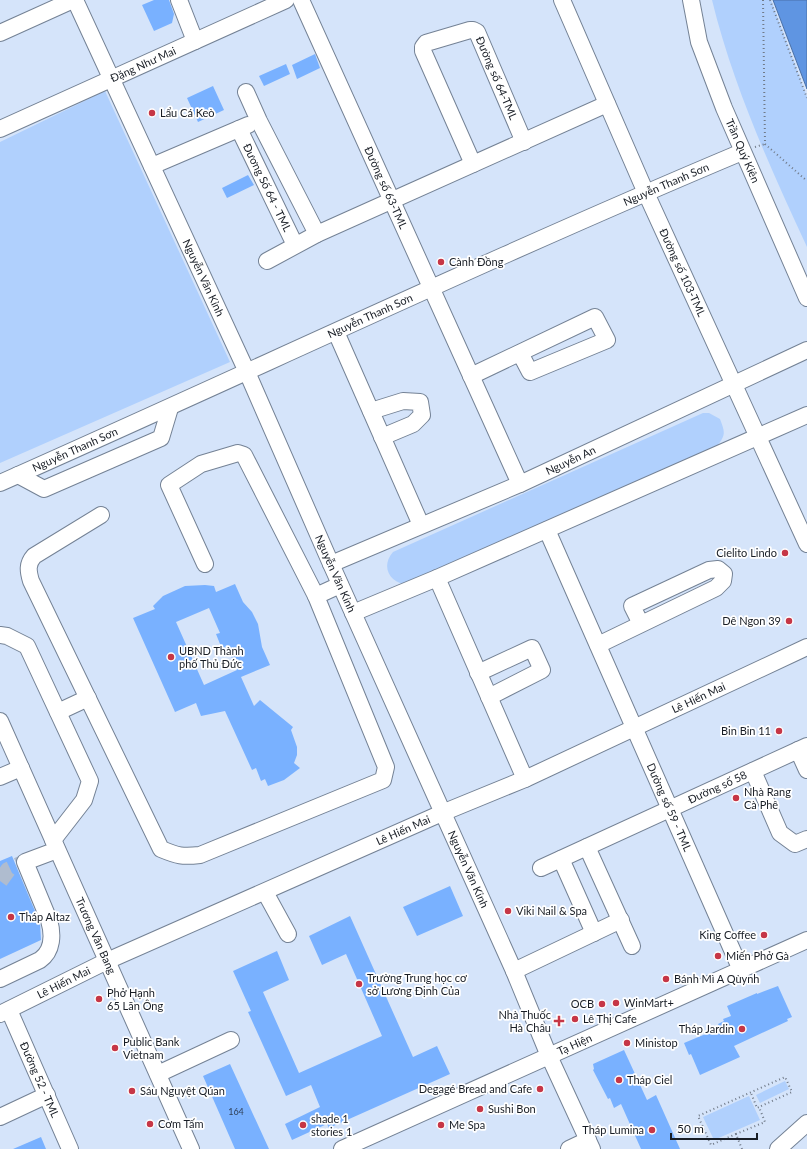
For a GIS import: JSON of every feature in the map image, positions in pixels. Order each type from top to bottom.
[{"type":"street","points":[[0,33],[74,0]]},
{"type":"street","name":"Nguyễn Văn Kỉnh","points":[[74,0],[112,78],[247,372],[340,585],[514,971],[550,1056],[590,1144]]},
{"type":"street","points":[[179,0],[195,41]]},
{"type":"street","name":"Đặng Như Mai","points":[[0,129],[286,0]]},
{"type":"street","name":"Đường số 63-TML","points":[[301,0],[520,484]]},
{"type":"street","name":"Đường số 103-TML","points":[[562,0],[646,193],[734,384],[757,438],[807,544]]},
{"type":"street","name":"Trần Quý Kiên","points":[[691,0],[699,42],[724,108],[807,298]]},
{"type":"street","name":"Đường số 64-TML","points":[[473,164],[423,51],[423,47],[426,43],[470,30],[477,32],[524,142]]},
{"type":"street","name":"Đương Số 64 - TML","points":[[246,92],[317,234]]},
{"type":"street","points":[[267,260],[317,234],[607,104]]},
{"type":"street","name":"Đương Số 64 - TML","points":[[152,166],[259,120]]},
{"type":"street","name":"Đương Số 64 - TML","points":[[239,129],[295,245]]},
{"type":"street","name":"Nguyễn Thanh Sơn","points":[[0,483],[170,408],[431,288],[742,152]]},
{"type":"street","points":[[471,376],[595,317],[607,340],[530,372],[520,353]]},
{"type":"street","points":[[336,332],[421,525]]},
{"type":"street","name":"Nguyễn An","points":[[331,564],[520,484],[807,350]]},
{"type":"street","points":[[371,411],[403,401],[420,402],[422,415],[413,424],[382,436]]},
{"type":"street","points":[[18,475],[44,489],[162,438],[170,408]]},
{"type":"street","points":[[353,613],[437,578],[807,415]]},
{"type":"street","points":[[101,515],[34,556],[28,569],[30,581],[161,849],[184,857],[200,855],[383,780],[386,767],[316,596],[244,455],[238,453],[201,464],[169,485],[204,564]]},
{"type":"street","name":"Dường số 59 - TML","points":[[547,530],[741,970]]},
{"type":"street","points":[[598,645],[716,588],[723,581],[724,574],[718,569],[709,570],[632,606],[641,624]]},
{"type":"street","points":[[437,578],[525,779]]},
{"type":"street","points":[[316,596],[340,585]]},
{"type":"street","points":[[0,635],[7,636],[27,646],[90,781],[84,800],[55,845],[25,862],[51,929],[51,941],[48,952],[45,957],[40,960],[0,979]]},
{"type":"street","name":"Lê Hiến Mai","points":[[4,1012],[107,961],[442,813],[525,779],[807,647]]},
{"type":"street","points":[[478,673],[532,648],[542,670],[489,697]]},
{"type":"street","points":[[58,712],[88,698]]},
{"type":"street","name":"Trương Văn Bang","points":[[0,722],[191,1149]]},
{"type":"street","points":[[803,748],[807,770]]},
{"type":"street","name":"Đường số 58","points":[[541,868],[803,748]]},
{"type":"street","points":[[0,777],[21,768]]},
{"type":"street","points":[[753,771],[780,832],[795,844],[807,839]]},
{"type":"street","points":[[587,847],[632,946]]},
{"type":"street","points":[[561,859],[594,933]]},
{"type":"street","points":[[265,892],[288,934]]},
{"type":"street","points":[[514,971],[621,920]]},
{"type":"street","name":"Tạ Hiện","points":[[342,1149],[807,940]]},
{"type":"street","name":"Đường 52 - TML","points":[[4,1012],[47,1095],[70,1149]]},
{"type":"street","points":[[158,1074],[231,1040]]},
{"type":"street","points":[[0,1117],[47,1095]]},
{"type":"street","points":[[778,1149],[807,1123]]},
{"type":"street","points":[[569,1149],[590,1144]]},
{"type":"path","points":[[763,0],[765,144],[807,181]]},
{"type":"path","points":[[770,0],[807,98]]},
{"type":"path","points":[[751,1093],[765,1122],[711,1145],[698,1116],[786,1077],[792,1092],[759,1107]]},
{"type":"path","points":[[736,1134],[742,1149]]},
{"type":"shaded area","points":[[712,0],[771,0],[807,97],[807,247],[766,156],[730,64]]},
{"type":"shaded area","points":[[105,91],[230,362],[0,463],[0,142]]},
{"type":"shaded area","points":[[703,413],[709,413],[720,419],[724,433],[717,446],[409,585],[397,582],[389,574],[387,563],[393,552]]},
{"type":"shaded area","points":[[785,1081],[789,1089],[760,1103],[756,1095]]},
{"type":"shaded area","points":[[749,1096],[760,1120],[714,1140],[703,1117]]},
{"type":"water","points":[[773,0],[807,0],[807,89]]},
{"type":"building","points":[[154,0],[169,0],[174,14],[172,23],[154,31],[142,5]]},
{"type":"building","points":[[315,54],[320,68],[297,79],[292,65]]},
{"type":"building","points":[[286,64],[290,74],[264,86],[259,76]]},
{"type":"building","points":[[213,86],[224,110],[198,122],[187,98]]},
{"type":"building","points":[[248,175],[254,185],[227,198],[222,188]]},
{"type":"building","name":"UBND Thành phố Thủ Đức","points":[[235,584],[243,602],[252,612],[258,624],[262,647],[270,665],[241,677],[254,706],[260,700],[293,727],[291,730],[297,747],[297,755],[294,763],[300,768],[284,780],[268,786],[265,779],[261,781],[256,768],[252,770],[225,711],[201,716],[196,703],[175,712],[133,618],[155,609],[153,606],[163,596],[185,586],[214,586],[216,592]],"holes":[[[209,608],[220,633],[216,634],[222,649],[227,647],[237,670],[204,685],[176,622]]]},
{"type":"building","name":"Tháp Altaz","points":[[12,856],[40,923],[41,940],[0,959],[0,861]]},
{"type":"building","points":[[450,886],[463,916],[417,936],[403,907]]},
{"type":"building","points":[[350,916],[413,1057],[437,1046],[450,1074],[329,1128],[327,1124],[292,1140],[285,1124],[320,1107],[311,1085],[286,1096],[248,1012],[251,1011],[233,971],[277,951],[289,980],[263,992],[299,1073],[382,1036],[346,954],[322,965],[309,936]]},
{"type":"building","name":"Tháp Jardin","points":[[778,986],[792,1017],[787,1019],[788,1021],[734,1046],[740,1057],[700,1075],[691,1054],[689,1055],[684,1043],[720,1028],[718,1024],[724,1021],[723,1019],[731,1016],[727,1006]]},
{"type":"building","points":[[624,1050],[647,1100],[656,1095],[680,1149],[641,1149],[621,1104],[614,1108],[610,1098],[608,1099],[593,1070],[593,1064]]},
{"type":"building","points":[[230,1064],[269,1149],[235,1149],[203,1076]]},
{"type":"building","points":[[41,1137],[46,1149],[13,1149]]},
{"type":"tunnel","points":[[0,881],[8,870],[25,862]]},
{"type":"place","name":"Lẩu Cá Keò","points":[[152,113]]},
{"type":"place","name":"Cành Đồng","points":[[441,262]]},
{"type":"place","name":"Cielito Lindo","points":[[785,553]]},
{"type":"place","name":"Dê Ngon 39","points":[[789,621]]},
{"type":"place","name":"UBND Thành phố Thủ Đức","points":[[171,657]]},
{"type":"place","name":"Bin Bin 11","points":[[779,731]]},
{"type":"place","name":"Nhà Rang Cà Phê","points":[[736,798]]},
{"type":"place","name":"Viki Nail & Spa","points":[[508,911]]},
{"type":"place","name":"Tháp Altaz","points":[[11,917]]},
{"type":"place","name":"King Coffee","points":[[764,935]]},
{"type":"place","name":"Miến Phở Gà","points":[[718,956]]},
{"type":"place","name":"Bánh Mì A Qùynh","points":[[666,979]]},
{"type":"place","name":"Trường Trung học cơ sở Lương Định Của","points":[[359,984]]},
{"type":"place","name":"Phở Hạnh 65 Lãn Ông","points":[[99,999]]},
{"type":"place","name":"WinMart+","points":[[616,1003]]},
{"type":"place","name":"OCB","points":[[602,1004]]},
{"type":"place","name":"Lê Thị Cafe","points":[[575,1019]]},
{"type":"place","name":"Nhà Thuốc Hà Châu","points":[[559,1021]]},
{"type":"place","name":"Tháp Jardin","points":[[742,1029]]},
{"type":"place","name":"Ministop","points":[[627,1043]]},
{"type":"place","name":"Public Bank Vietnam","points":[[115,1048]]},
{"type":"place","name":"Tháp Ciel","points":[[619,1080]]},
{"type":"place","name":"Degagé Bread and Cafe","points":[[540,1089]]},
{"type":"place","name":"Sáu Nguyệt Qúan","points":[[132,1091]]},
{"type":"place","name":"Sushi Bon","points":[[480,1109]]},
{"type":"place","name":"Cơm Tấm","points":[[150,1124]]},
{"type":"place","name":"shade 1 stories 1","points":[[303,1125]]},
{"type":"place","name":"Me Spa","points":[[441,1125]]},
{"type":"place","name":"Tháp Lumina","points":[[652,1130]]}]
